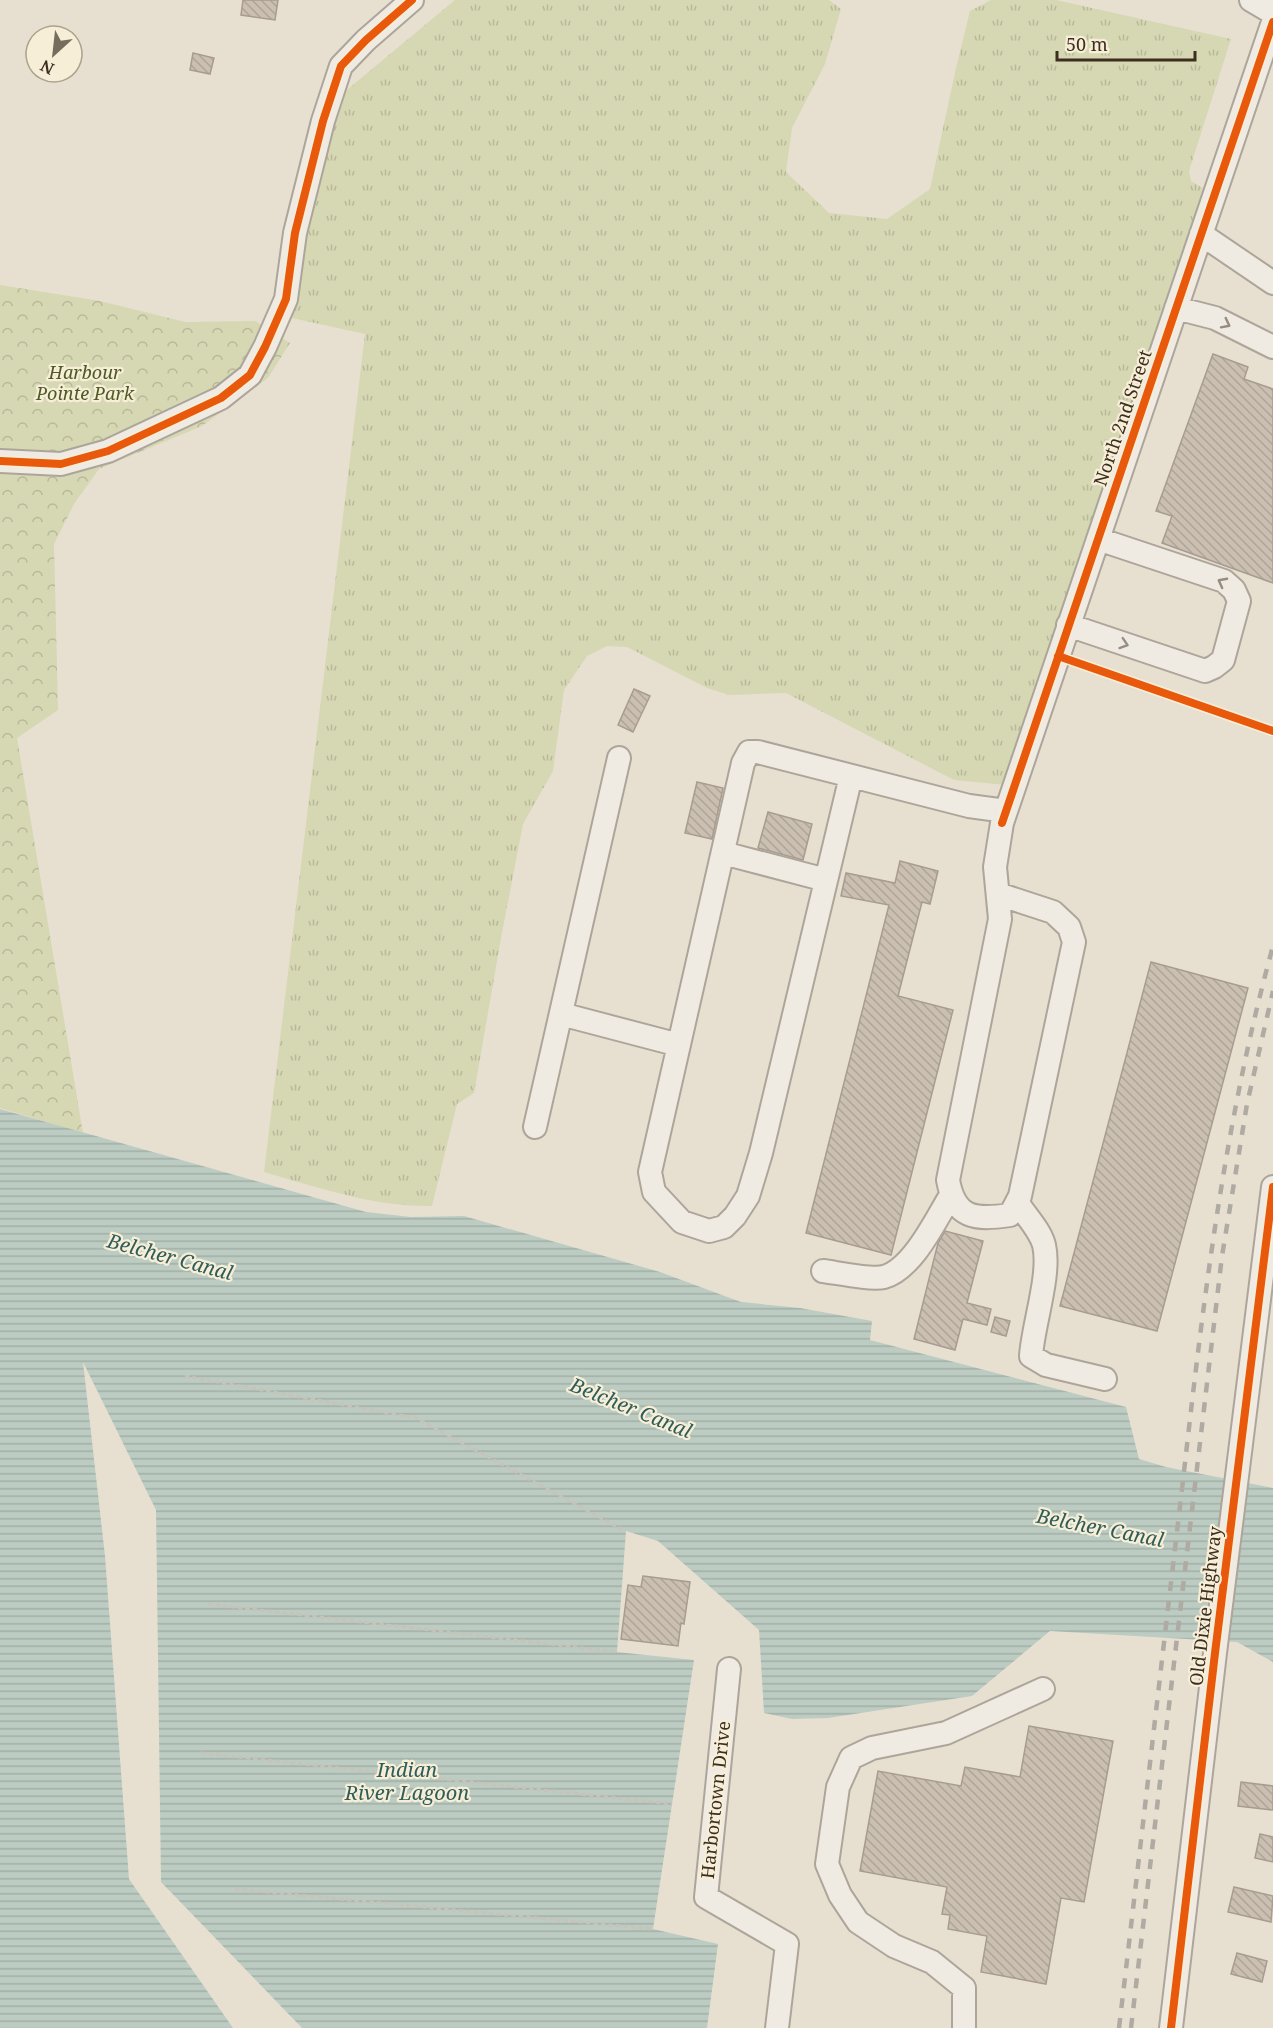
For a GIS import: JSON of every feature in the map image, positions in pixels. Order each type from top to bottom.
[{"type":"street","points":[[0,461],[61,464],[108,451],[221,398],[250,375],[265,348],[286,299],[295,233],[323,121],[341,66],[366,40],[412,0]]},
{"type":"street","points":[[1251,0],[1273,13]]},
{"type":"street","name":"North 2nd Street","points":[[951,1195],[948,1180],[1000,919],[994,867],[1004,817],[1273,22]]},
{"type":"street","points":[[1201,234],[1273,283]]},
{"type":"street","points":[[1176,308],[1215,318],[1273,347]]},
{"type":"street","points":[[1068,625],[1205,671],[1222,660],[1239,601],[1234,590],[1224,581],[1098,539]]},
{"type":"street","points":[[851,776],[761,1153],[748,1196],[735,1216],[724,1227],[709,1231],[682,1222],[654,1192],[650,1172],[743,764],[749,752],[758,752],[969,806],[1004,817]]},
{"type":"street","points":[[535,1127],[619,758]]},
{"type":"street","points":[[723,853],[826,880]]},
{"type":"street","points":[[823,1271],[882,1277],[892,1274],[910,1259],[951,1195],[960,1210],[984,1219],[1010,1215],[1020,1196],[1074,942],[1069,927],[1053,912],[998,894]]},
{"type":"street","points":[[561,1014],[679,1045]]},
{"type":"street","name":"Old Dixie Highway","points":[[1171,2028],[1273,1187]]},
{"type":"street","points":[[1017,1202],[1039,1233],[1044,1247],[1044,1274],[1031,1356],[1046,1365],[1105,1379]]},
{"type":"street","name":"Harbortown Drive","points":[[729,1669],[706,1897],[787,1944],[777,2028]]},
{"type":"street","points":[[964,2028],[964,1988],[932,1962],[894,1946],[858,1922],[840,1895],[828,1864],[838,1787],[851,1758],[872,1748],[946,1733],[1042,1689]]},
{"type":"path","points":[[185,1376],[416,1418],[625,1531]]},
{"type":"path","points":[[208,1604],[617,1652]]},
{"type":"path","points":[[201,1753],[672,1804]]},
{"type":"path","points":[[235,1889],[653,1929]]},
{"type":"green space","points":[[455,0],[829,0],[841,9],[825,64],[792,128],[786,172],[829,213],[887,219],[930,189],[970,11],[991,0],[1056,0],[1231,39],[1189,171],[1191,181],[1206,190],[1005,785],[954,780],[786,693],[729,695],[707,688],[627,647],[607,646],[587,656],[564,690],[553,771],[523,824],[474,1093],[457,1104],[432,1206],[368,1200],[264,1172],[365,334],[292,318],[305,234],[332,124],[342,94]]},
{"type":"green space","name":"Harbour Pointe Park","points":[[0,285],[100,301],[185,322],[255,321],[290,343],[268,378],[202,426],[99,469],[74,504],[54,544],[58,710],[17,738],[83,1133],[0,1108]]},
{"type":"water","name":"Indian River Lagoon","points":[[0,1109],[366,1212],[411,1217],[464,1216],[660,1272],[741,1302],[800,1308],[872,1321],[870,1340],[1126,1407],[1139,1459],[1166,1467],[1273,1488],[1273,1662],[1237,1642],[1050,1631],[972,1696],[828,1718],[792,1719],[764,1713],[759,1630],[658,1541],[626,1531],[617,1652],[694,1660],[653,1929],[718,1944],[707,2028],[302,2028],[161,1882],[156,1510],[83,1362],[105,1556],[129,1879],[233,2028],[0,2028]]},
{"type":"building","points":[[243,0],[278,0],[275,20],[241,15]]},
{"type":"building","points":[[193,53],[214,58],[210,74],[190,70]]},
{"type":"building","points":[[1213,354],[1248,367],[1244,379],[1273,389],[1273,583],[1162,543],[1172,516],[1156,511]]},
{"type":"building","points":[[634,689],[650,696],[633,732],[618,725]]},
{"type":"building","points":[[697,782],[723,788],[712,839],[685,833]]},
{"type":"building","points":[[768,812],[812,824],[803,860],[758,848]]},
{"type":"building","points":[[900,861],[938,871],[930,904],[922,902],[898,996],[953,1010],[891,1255],[806,1233],[889,905],[841,896],[846,873],[895,883]]},
{"type":"building","points":[[1151,962],[1248,988],[1157,1331],[1060,1306]]},
{"type":"building","points":[[945,1231],[983,1241],[967,1303],[991,1309],[987,1325],[963,1319],[955,1350],[914,1339],[938,1243]]},
{"type":"building","points":[[995,1317],[1010,1321],[1006,1336],[991,1332]]},
{"type":"building","points":[[643,1576],[690,1582],[684,1624],[681,1623],[678,1646],[621,1639],[628,1585],[641,1587]]},
{"type":"building","points":[[1029,1726],[1113,1741],[1084,1902],[1061,1898],[1046,1984],[981,1972],[987,1936],[948,1929],[950,1915],[942,1914],[947,1887],[860,1871],[878,1771],[961,1786],[965,1767],[1020,1777]]},
{"type":"building","points":[[1241,1782],[1273,1786],[1273,1810],[1238,1806]]},
{"type":"building","points":[[1260,1834],[1273,1837],[1273,1862],[1255,1858]]},
{"type":"building","points":[[1234,1887],[1273,1896],[1271,1922],[1228,1912]]},
{"type":"building","points":[[1237,1953],[1267,1961],[1262,1982],[1231,1974]]},
{"type":"railway","points":[[1119,2028],[1206,1289],[1240,1082],[1273,946]]},
{"type":"railway","points":[[1131,2028],[1222,1256],[1247,1104],[1273,991]]},
{"type":"cycle path","points":[[0,461],[61,464],[108,451],[221,398],[250,375],[286,299],[295,233],[323,121],[341,66],[366,40],[412,0]]},
{"type":"cycle path","points":[[1002,823],[1273,22]]},
{"type":"cycle path","points":[[1058,656],[1273,731]]},
{"type":"cycle path","points":[[1171,2028],[1273,1187]]},
{"type":"water label","name":"Belcher Canal","points":[[170,1257]]},
{"type":"water label","name":"Belcher Canal","points":[[631,1408]]},
{"type":"water label","name":"Belcher Canal","points":[[1100,1528]]}]
